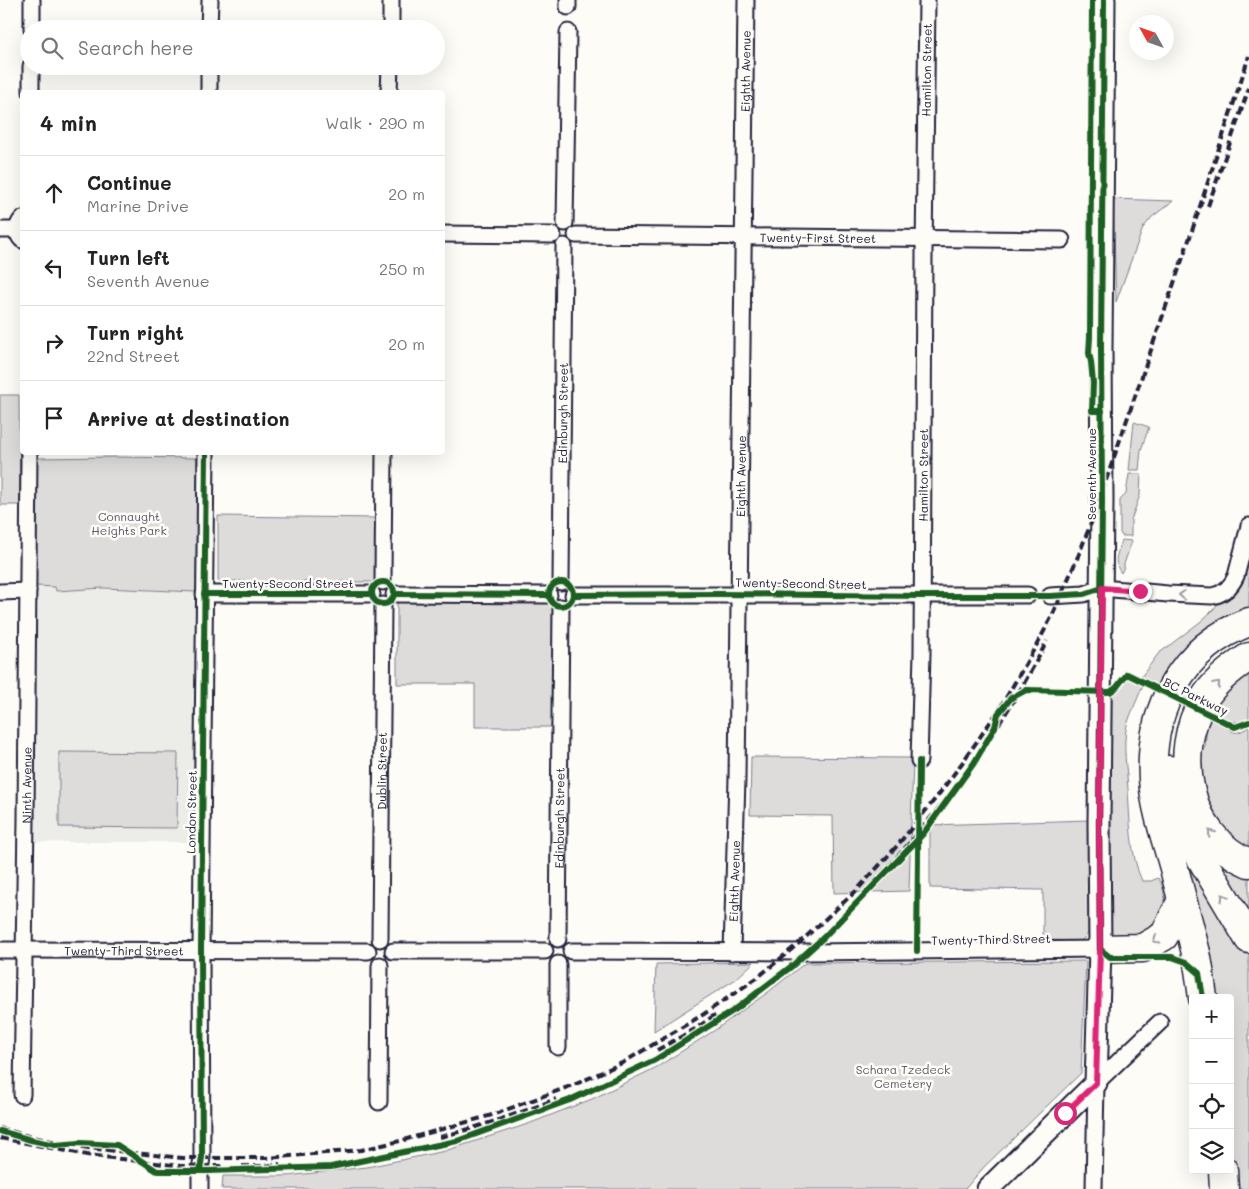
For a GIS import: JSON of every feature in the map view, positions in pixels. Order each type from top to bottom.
[{"type":"highway","points":[[1202,994],[1196,954],[1158,812],[1153,780],[1154,746],[1158,720],[1166,698],[1188,664],[1218,637],[1235,627],[1249,622]]},
{"type":"highway","points":[[1249,637],[1229,648],[1200,674],[1189,689],[1180,707],[1169,746],[1172,788],[1178,811],[1198,853],[1249,939]]},
{"type":"highway","points":[[1249,657],[1234,666],[1218,681],[1204,699],[1189,737],[1187,756],[1191,794],[1197,812],[1216,840],[1229,851],[1249,863]]},
{"type":"highway","points":[[1100,949],[1143,948],[1164,936],[1182,900]]},
{"type":"highway","points":[[1223,1174],[1224,1189]]},
{"type":"street","points":[[32,0],[32,20]]},
{"type":"street","points":[[209,20],[210,0]]},
{"type":"street","points":[[391,20],[392,0]]},
{"type":"street","name":"Eighth Avenue","points":[[732,952],[738,778],[746,0]]},
{"type":"street","name":"Hamilton Street","points":[[919,761],[922,653],[927,0]]},
{"type":"street","name":"Seventh Avenue","points":[[1096,1083],[1100,949],[1101,348],[1104,0]]},
{"type":"street","points":[[565,223],[568,32]]},
{"type":"street","points":[[31,90],[32,75]]},
{"type":"street","points":[[209,75],[209,90]]},
{"type":"street","points":[[389,90],[390,75]]},
{"type":"street","points":[[565,223],[574,228],[576,235],[574,242],[564,246],[558,244],[553,235],[558,226],[565,223]]},
{"type":"street","points":[[0,230],[20,230]]},
{"type":"street","points":[[445,234],[553,235]]},
{"type":"street","name":"Twenty-First Street","points":[[576,235],[1062,240]]},
{"type":"street","name":"Edinburgh Street","points":[[561,582],[564,246]]},
{"type":"street","name":"Ninth Avenue","points":[[22,1095],[29,455]]},
{"type":"street","name":"London Street","points":[[200,1189],[202,1157],[201,950],[206,455]]},
{"type":"street","points":[[383,582],[384,455]]},
{"type":"street","points":[[1050,596],[1084,594],[1102,588],[1212,596],[1223,593],[1236,576],[1249,526]]},
{"type":"street","points":[[389,599],[392,587],[387,583],[383,582],[374,587],[372,594],[376,603],[389,599],[548,595]]},
{"type":"street","points":[[561,582],[569,584],[574,595],[571,602],[561,607],[551,602],[548,595],[554,584],[561,582]]},
{"type":"street","points":[[0,592],[28,591]]},
{"type":"street","name":"Twenty-Second Street","points":[[204,594],[372,594]]},
{"type":"street","name":"Twenty-Second Street","points":[[574,595],[1028,595]]},
{"type":"street","name":"Dublin Street","points":[[380,938],[389,599]]},
{"type":"street","name":"Edinburgh Street","points":[[558,938],[561,607]]},
{"type":"street","points":[[380,938],[388,941],[394,951],[388,962],[380,965],[372,962],[368,955],[370,944],[380,938]]},
{"type":"street","points":[[558,938],[568,944],[571,951],[566,962],[554,964],[547,959],[545,951],[550,941],[558,938]]},
{"type":"street","name":"Twenty-Third Street","points":[[571,951],[807,952],[1100,949]]},
{"type":"street","name":"Twenty-Third Street","points":[[0,950],[368,951]]},
{"type":"street","points":[[394,951],[545,951]]},
{"type":"street","points":[[558,964],[558,1047]]},
{"type":"street","points":[[379,1102],[380,965]]},
{"type":"street","points":[[988,1189],[1160,1022]]},
{"type":"street","points":[[1094,1189],[1096,1083]]},
{"type":"shaded area","points":[[36,586],[196,592],[194,842],[31,842]]},
{"type":"green space","points":[[1113,199],[1173,201],[1152,217],[1143,228],[1116,302]]},
{"type":"green space","points":[[0,395],[19,395],[20,505],[0,505]]},
{"type":"green space","points":[[1134,422],[1149,427],[1141,450],[1139,470],[1129,470]]},
{"type":"green space","name":"Connaught Heights Park","points":[[34,458],[197,458],[196,592],[103,588],[56,591],[55,587],[36,586]]},
{"type":"green space","points":[[1129,474],[1141,474],[1140,495],[1131,520],[1131,536],[1122,536],[1120,533],[1120,500],[1126,494]]},
{"type":"green space","points":[[218,516],[376,518],[375,582],[218,581]]},
{"type":"green space","points":[[1122,540],[1132,541],[1121,573],[1116,560]]},
{"type":"green space","points":[[1249,543],[1249,608],[1239,612],[1187,646],[1175,658],[1158,685],[1141,677],[1158,654],[1200,622],[1218,604],[1233,596],[1238,589]]},
{"type":"green space","points":[[397,598],[556,599],[556,727],[475,727],[475,684],[397,684]]},
{"type":"green space","points":[[1249,668],[1249,718],[1237,722],[1233,721],[1229,729],[1237,732],[1249,727],[1249,853],[1209,816],[1197,762],[1205,746],[1207,727],[1214,710],[1226,690]]},
{"type":"green space","points":[[1128,678],[1143,685],[1130,715],[1125,741],[1130,825],[1135,860],[1142,881],[1151,881],[1158,878],[1163,888],[1166,904],[1164,916],[1158,929],[1125,943],[1109,934],[1110,696]]},
{"type":"green space","points":[[59,752],[178,753],[177,828],[59,827]]},
{"type":"green space","points":[[751,757],[913,758],[909,891],[834,893],[833,816],[750,815]]},
{"type":"green space","points":[[1089,820],[1088,934],[1081,941],[1043,940],[1043,890],[930,888],[930,825]]},
{"type":"green space","points":[[1176,825],[1249,952],[1249,1189],[1233,1189],[1232,1174],[1234,1174],[1234,994],[1210,994]]},
{"type":"green space","points":[[1206,841],[1249,874],[1249,920]]},
{"type":"green space","name":"Schara Tzedeck Cemetery","points":[[1086,961],[1081,1073],[984,1167],[965,1189],[222,1189],[223,1176],[287,1176],[367,1167],[445,1151],[528,1124],[592,1099],[657,1067],[715,1030],[805,963]]},
{"type":"green space","points":[[754,962],[736,979],[654,1031],[656,964]]},
{"type":"railway","points":[[0,1128],[32,1137],[88,1148],[183,1158],[266,1158],[361,1150],[492,1115],[576,1084],[624,1062],[704,1014],[757,978],[798,944],[856,891],[896,847],[936,798],[1000,708],[1054,612],[1093,518],[1191,234],[1249,56]]},
{"type":"railway","points":[[1208,206],[1249,88]]},
{"type":"railway","points":[[872,884],[922,828],[968,769],[1010,706],[1047,641]]},
{"type":"railway","points":[[657,1050],[695,1029],[715,1015]]},
{"type":"railway","points":[[440,1137],[498,1120],[556,1099]]},
{"type":"railway","points":[[0,1138],[87,1155],[181,1166],[222,1166]]},
{"type":"railway","points":[[242,1166],[280,1164]]},
{"type":"cycle path","points":[[1092,0],[1089,353],[1093,383],[1092,411],[1102,411]]},
{"type":"cycle path","points":[[1104,0],[1101,348],[1100,949],[1110,957],[1172,957],[1186,962],[1199,973],[1202,994]]},
{"type":"cycle path","points":[[200,1171],[202,1157],[201,950],[206,455]]},
{"type":"cycle path","points":[[383,582],[391,585],[394,593],[391,601],[383,604],[375,601],[372,593],[375,585],[383,582]]},
{"type":"cycle path","points":[[561,582],[570,585],[573,594],[570,603],[561,606],[552,603],[549,594],[552,585],[561,582]]},
{"type":"cycle path","points":[[573,595],[1050,596],[1084,594],[1102,588]]},
{"type":"cycle path","points":[[204,594],[372,594]]},
{"type":"cycle path","points":[[394,594],[549,595]]},
{"type":"cycle path","name":"BC Parkway","points":[[0,1131],[55,1145],[80,1143],[117,1145],[157,1171],[331,1167],[457,1141],[570,1100],[655,1060],[736,1009],[792,966],[824,937],[923,834],[974,763],[995,727],[998,714],[1011,698],[1026,690],[1110,692],[1116,688],[1127,674],[1235,727],[1249,722]]},
{"type":"cycle path","points":[[917,951],[919,761]]},
{"type":"route","points":[[1065,1113],[1096,1083],[1100,949],[1099,825],[1102,588],[1140,591]]}]
